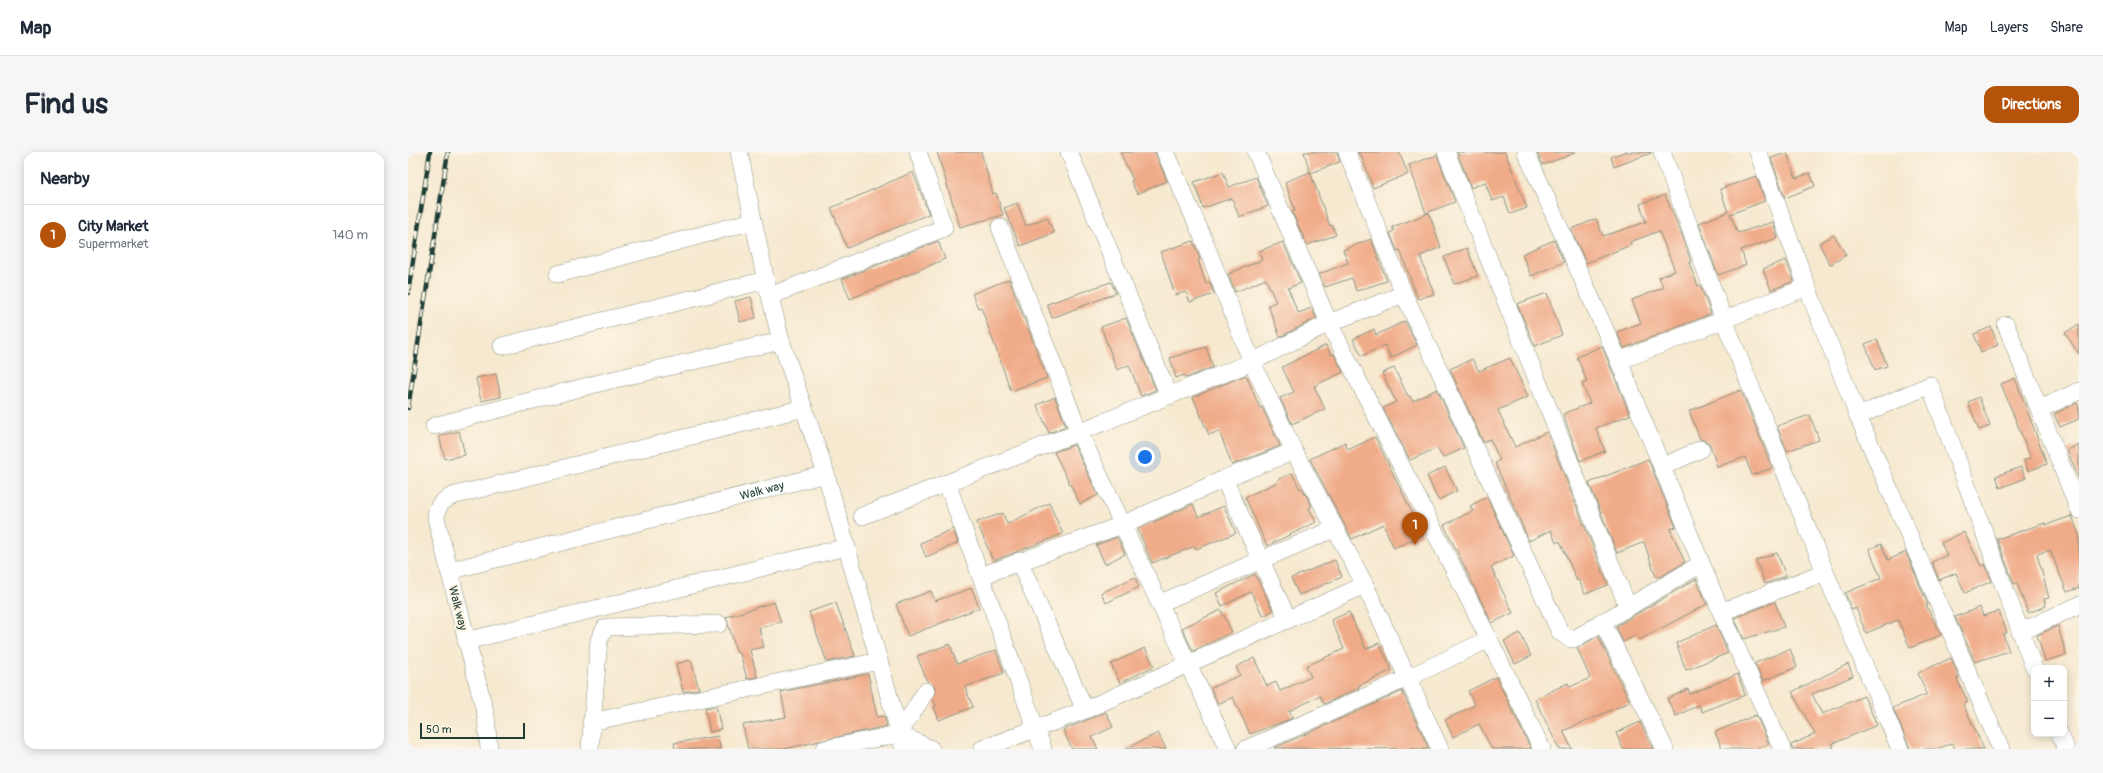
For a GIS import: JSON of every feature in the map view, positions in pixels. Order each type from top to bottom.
[{"type":"street","points":[[739,152],[753,222],[781,341],[826,474],[901,742]]},
{"type":"street","points":[[502,346],[768,288],[944,228],[918,152]]},
{"type":"street","points":[[1069,152],[1169,396]]},
{"type":"street","points":[[1165,152],[1201,233],[1252,362],[1294,452],[1365,585],[1440,749]]},
{"type":"street","points":[[1256,152],[1329,323],[1489,639],[1542,749]]},
{"type":"street","points":[[1347,152],[1404,294],[1560,632],[1570,639],[1576,638],[1602,621],[1701,564]]},
{"type":"street","points":[[1446,152],[1628,607]]},
{"type":"street","points":[[1526,152],[1619,361],[1721,612],[1782,749]]},
{"type":"street","points":[[1662,152],[1724,320],[1825,572],[1900,749]]},
{"type":"street","points":[[1758,152],[1807,287],[1858,416],[2001,749]]},
{"type":"street","points":[[558,274],[753,222]]},
{"type":"street","points":[[1000,227],[1079,432],[1228,749]]},
{"type":"street","points":[[1619,361],[1807,287]]},
{"type":"street","points":[[862,516],[1169,396],[1252,362],[1329,323],[1404,294]]},
{"type":"street","points":[[2006,325],[2077,501]]},
{"type":"street","points":[[434,426],[607,381],[781,341]]},
{"type":"street","points":[[1858,416],[1930,386],[2033,665]]},
{"type":"street","points":[[2040,409],[2079,392]]},
{"type":"street","points":[[449,571],[436,513],[440,504],[452,496],[804,408]]},
{"type":"street","points":[[1662,467],[1701,449]]},
{"type":"street","points":[[981,576],[1122,525],[1224,479],[1294,452]]},
{"type":"street","name":"Walk way","points":[[826,474],[449,571],[468,649],[846,547]]},
{"type":"street","points":[[1224,479],[1259,560],[1288,620]]},
{"type":"street","points":[[947,483],[1043,749]]},
{"type":"street","points":[[1160,603],[1334,529]]},
{"type":"street","points":[[1019,561],[1085,710]]},
{"type":"street","points":[[1721,612],[1825,572]]},
{"type":"street","points":[[982,749],[1085,710],[1365,585]]},
{"type":"street","points":[[2020,632],[2079,605]]},
{"type":"street","points":[[1602,621],[1665,749]]},
{"type":"street","points":[[590,749],[599,640],[605,628],[719,624]]},
{"type":"street","points":[[1246,749],[1408,678],[1489,639]]},
{"type":"street","points":[[468,649],[486,716],[489,749]]},
{"type":"street","points":[[592,722],[879,661]]},
{"type":"street","points":[[901,742],[926,691]]},
{"type":"street","points":[[2061,737],[2066,749]]},
{"type":"street","points":[[824,749],[901,742],[931,749]]},
{"type":"building","points":[[937,152],[981,152],[993,194],[996,193],[1003,215],[960,227]]},
{"type":"building","points":[[1120,152],[1155,152],[1167,181],[1137,194],[1131,181],[1133,180]]},
{"type":"building","points":[[1304,152],[1337,152],[1340,162],[1310,173]]},
{"type":"building","points":[[1358,152],[1399,152],[1408,174],[1373,188],[1361,155],[1359,155]]},
{"type":"building","points":[[1457,152],[1505,152],[1527,208],[1510,214],[1504,197],[1492,201],[1485,182],[1471,188]]},
{"type":"building","points":[[1537,152],[1575,152],[1575,153],[1543,165]]},
{"type":"building","points":[[1624,152],[1651,153],[1614,167],[1611,157]]},
{"type":"building","points":[[1787,153],[1796,178],[1810,173],[1815,186],[1785,198],[1771,158]]},
{"type":"building","points":[[1437,155],[1455,202],[1426,213],[1409,165]]},
{"type":"building","points":[[913,172],[929,214],[847,248],[831,208]]},
{"type":"building","points":[[1223,172],[1229,187],[1256,177],[1268,206],[1239,217],[1232,198],[1203,208],[1194,182]]},
{"type":"building","points":[[1310,172],[1330,226],[1332,225],[1336,235],[1307,245],[1292,212],[1295,211],[1285,182]]},
{"type":"building","points":[[1756,176],[1765,201],[1730,214],[1738,233],[1773,222],[1778,238],[1741,250],[1746,265],[1718,275],[1699,223],[1728,212],[1720,189]]},
{"type":"building","points":[[1665,195],[1684,240],[1691,262],[1689,263],[1698,286],[1700,285],[1711,314],[1624,348],[1617,332],[1641,323],[1632,300],[1663,288],[1659,277],[1675,271],[1659,231],[1630,242],[1631,245],[1586,263],[1571,229],[1596,219],[1603,236],[1646,222],[1640,204]]},
{"type":"building","points":[[1017,203],[1026,226],[1047,217],[1054,233],[1020,246],[1004,208]]},
{"type":"building","points":[[1429,213],[1441,247],[1420,256],[1434,294],[1418,299],[1400,250],[1397,251],[1390,233],[1394,231],[1392,227]]},
{"type":"building","points":[[1834,235],[1846,255],[1830,265],[1819,243]]},
{"type":"building","points":[[1371,239],[1387,281],[1356,291],[1352,278],[1325,287],[1319,274],[1348,263],[1343,250]]},
{"type":"building","points":[[1554,240],[1564,262],[1531,276],[1522,254]]},
{"type":"building","points":[[938,241],[945,259],[850,299],[842,279]]},
{"type":"building","points":[[1193,241],[1200,259],[1198,260],[1206,284],[1210,282],[1214,294],[1190,302],[1186,292],[1175,295],[1161,252]]},
{"type":"building","points":[[1283,242],[1301,283],[1288,288],[1298,313],[1312,308],[1316,318],[1280,337],[1268,305],[1276,302],[1266,279],[1235,292],[1228,274],[1262,260],[1259,251]]},
{"type":"building","points":[[1467,248],[1478,276],[1454,284],[1444,257]]},
{"type":"building","points":[[1786,260],[1794,281],[1771,290],[1763,269]]},
{"type":"building","points":[[1009,279],[1047,378],[1011,391],[981,307],[978,308],[972,294]]},
{"type":"building","points":[[1111,282],[1116,293],[1052,318],[1047,304]]},
{"type":"building","points":[[1547,293],[1562,335],[1535,346],[1517,304]]},
{"type":"building","points":[[751,297],[756,318],[740,322],[735,301]]},
{"type":"building","points":[[1126,318],[1156,390],[1141,396],[1129,365],[1117,370],[1101,327]]},
{"type":"building","points":[[1405,321],[1417,345],[1391,358],[1385,345],[1362,356],[1353,339],[1374,329],[1376,335]]},
{"type":"building","points":[[2079,324],[2079,354],[2065,333]]},
{"type":"building","points":[[1991,327],[1998,345],[1981,352],[1974,334]]},
{"type":"building","points":[[1877,339],[1887,366],[1875,370],[1865,344]]},
{"type":"building","points":[[1326,345],[1331,355],[1334,354],[1343,372],[1314,386],[1325,409],[1292,424],[1280,398],[1294,392],[1282,367]]},
{"type":"building","points":[[1602,346],[1630,415],[1596,428],[1605,451],[1580,461],[1563,414],[1590,403],[1582,384],[1587,382],[1577,357]]},
{"type":"building","points":[[1206,347],[1213,367],[1186,378],[1184,375],[1176,378],[1170,358]]},
{"type":"building","points":[[1510,358],[1528,397],[1498,410],[1515,447],[1547,432],[1608,585],[1585,594],[1579,580],[1577,581],[1560,541],[1556,543],[1551,530],[1529,541],[1495,463],[1500,460],[1490,439],[1483,442],[1450,369],[1472,359],[1479,371]]},
{"type":"building","points":[[1394,368],[1408,396],[1410,396],[1413,401],[1437,389],[1464,448],[1443,458],[1437,448],[1410,460],[1383,408],[1396,402],[1382,373]]},
{"type":"building","points":[[496,374],[501,397],[481,401],[476,378]]},
{"type":"building","points":[[1246,375],[1260,408],[1262,407],[1280,446],[1232,465],[1219,431],[1209,435],[1193,397]]},
{"type":"building","points":[[2015,378],[2047,464],[2028,471],[2024,460],[2031,458],[2001,384]]},
{"type":"building","points":[[1741,390],[1772,468],[1752,475],[1745,457],[1717,467],[1710,444],[1700,439],[1689,411]]},
{"type":"building","points":[[1055,397],[1066,426],[1049,433],[1037,405]]},
{"type":"building","points":[[1979,397],[1990,426],[1979,430],[1968,402]]},
{"type":"building","points":[[2077,403],[2079,408],[2079,419],[2060,427],[2054,414]]},
{"type":"building","points":[[1810,415],[1819,440],[1787,451],[1777,426]]},
{"type":"building","points":[[459,431],[465,455],[445,459],[439,436]]},
{"type":"building","points":[[1375,437],[1423,535],[1394,548],[1383,524],[1352,539],[1310,459],[1345,442],[1348,450]]},
{"type":"building","points":[[1074,445],[1098,495],[1080,504],[1054,452]]},
{"type":"building","points":[[2079,445],[2079,479],[2067,450]]},
{"type":"building","points":[[1648,459],[1676,527],[1670,529],[1685,562],[1662,576],[1656,577],[1644,542],[1617,553],[1589,483]]},
{"type":"building","points":[[1445,467],[1457,491],[1438,500],[1427,476]]},
{"type":"building","points":[[2021,467],[2026,478],[2000,488],[1996,476]]},
{"type":"building","points":[[1292,473],[1300,489],[1302,488],[1312,506],[1309,508],[1316,522],[1267,546],[1245,497],[1278,482],[1277,480]]},
{"type":"building","points":[[1487,497],[1514,556],[1491,567],[1513,613],[1492,623],[1444,525],[1473,511],[1470,506]]},
{"type":"building","points":[[1049,503],[1063,534],[993,561],[977,522],[1003,513],[1007,524]]},
{"type":"building","points":[[1193,504],[1198,517],[1224,506],[1236,533],[1196,549],[1195,546],[1152,563],[1138,529]]},
{"type":"building","points":[[2072,516],[2079,535],[2079,588],[2067,592],[2050,550],[2037,554],[2049,598],[2044,599],[2046,606],[2028,613],[2017,583],[2014,584],[1997,539],[2045,523],[2046,525]]},
{"type":"building","points":[[953,529],[958,543],[926,557],[920,543]]},
{"type":"building","points":[[1964,532],[1981,566],[1985,564],[1992,581],[1965,593],[1956,573],[1939,580],[1932,562],[1947,555],[1941,543]]},
{"type":"building","points":[[1117,537],[1125,554],[1105,564],[1096,545]]},
{"type":"building","points":[[1881,544],[1888,560],[1906,552],[1928,605],[1926,605],[1941,635],[1910,648],[1898,620],[1866,633],[1856,608],[1852,610],[1845,593],[1881,578],[1869,549]]},
{"type":"building","points":[[1777,553],[1786,576],[1765,584],[1756,560]]},
{"type":"building","points":[[1335,560],[1342,577],[1299,595],[1291,578]]},
{"type":"building","points":[[1255,574],[1273,611],[1263,616],[1251,592],[1222,606],[1216,593]]},
{"type":"building","points":[[1135,577],[1139,587],[1106,603],[1101,593]]},
{"type":"building","points":[[1696,579],[1707,604],[1639,640],[1636,635],[1623,642],[1616,626]]},
{"type":"building","points":[[972,588],[979,608],[908,636],[896,604],[931,591],[935,601]]},
{"type":"building","points":[[774,602],[781,622],[759,628],[764,647],[750,650],[757,677],[747,679],[740,653],[737,653],[726,617]]},
{"type":"building","points":[[1775,602],[1784,627],[1744,639],[1734,618]]},
{"type":"building","points":[[836,603],[855,656],[827,662],[809,612]]},
{"type":"building","points":[[1980,607],[1983,616],[1999,611],[2007,633],[2003,634],[2009,651],[1975,662],[1955,617]]},
{"type":"building","points":[[1221,610],[1232,632],[1193,651],[1182,628]]},
{"type":"building","points":[[1349,612],[1366,649],[1379,643],[1392,670],[1358,686],[1359,688],[1324,704],[1320,696],[1289,711],[1293,718],[1250,734],[1233,697],[1218,704],[1211,688],[1240,675],[1236,667],[1254,658],[1267,686],[1276,682],[1280,691],[1311,677],[1306,666],[1344,649],[1331,620]]},
{"type":"building","points":[[1716,625],[1728,653],[1686,670],[1676,643]]},
{"type":"building","points":[[2058,626],[2066,655],[2045,661],[2037,635]]},
{"type":"building","points":[[1520,633],[1531,656],[1515,664],[1504,641]]},
{"type":"building","points":[[1598,636],[1630,702],[1563,731],[1572,749],[1559,749],[1535,699],[1568,683],[1570,687],[1590,678],[1577,648]]},
{"type":"building","points":[[950,644],[957,664],[996,650],[1004,673],[965,687],[973,707],[939,720],[934,707],[936,706],[933,699],[936,692],[935,687],[927,681],[917,656]]},
{"type":"building","points":[[1145,648],[1154,666],[1120,683],[1111,664]]},
{"type":"building","points":[[1790,649],[1797,667],[1763,681],[1755,663]]},
{"type":"building","points":[[1951,658],[1959,677],[1957,679],[1968,702],[1963,704],[1984,749],[1955,749],[1952,743],[1937,749],[1910,749],[1893,708],[1927,694],[1918,673]]},
{"type":"building","points":[[691,660],[699,689],[683,692],[676,664]]},
{"type":"building","points":[[1848,664],[1853,676],[1812,694],[1822,714],[1864,696],[1877,725],[1832,744],[1834,749],[1792,749],[1791,745],[1815,734],[1792,692]]},
{"type":"building","points":[[868,674],[877,717],[884,716],[887,726],[784,749],[748,749],[743,725],[786,717],[781,692]]},
{"type":"building","points":[[1738,674],[1745,695],[1702,712],[1699,705],[1676,716],[1667,699],[1688,689],[1690,694]]},
{"type":"building","points":[[1496,677],[1531,749],[1492,749],[1479,724],[1453,737],[1445,720],[1475,705],[1468,691]]},
{"type":"building","points":[[1402,691],[1429,749],[1274,748],[1372,705]]},
{"type":"building","points":[[716,706],[721,729],[710,732],[705,708]]},
{"type":"building","points":[[1106,712],[1113,727],[1092,737],[1098,749],[1072,749],[1063,730]]},
{"type":"building","points":[[1756,715],[1769,744],[1756,749],[1722,749],[1715,732]]},
{"type":"building","points":[[1640,722],[1653,749],[1623,749],[1616,733]]},
{"type":"building","points":[[1158,733],[1166,749],[1125,749]]},
{"type":"building","points":[[718,736],[720,749],[675,749],[674,743]]},
{"type":"railway","points":[[408,293],[430,152]]},
{"type":"railway","points":[[408,408],[448,152]]},
{"type":"place","name":"City Market","points":[[1415,545]]}]
